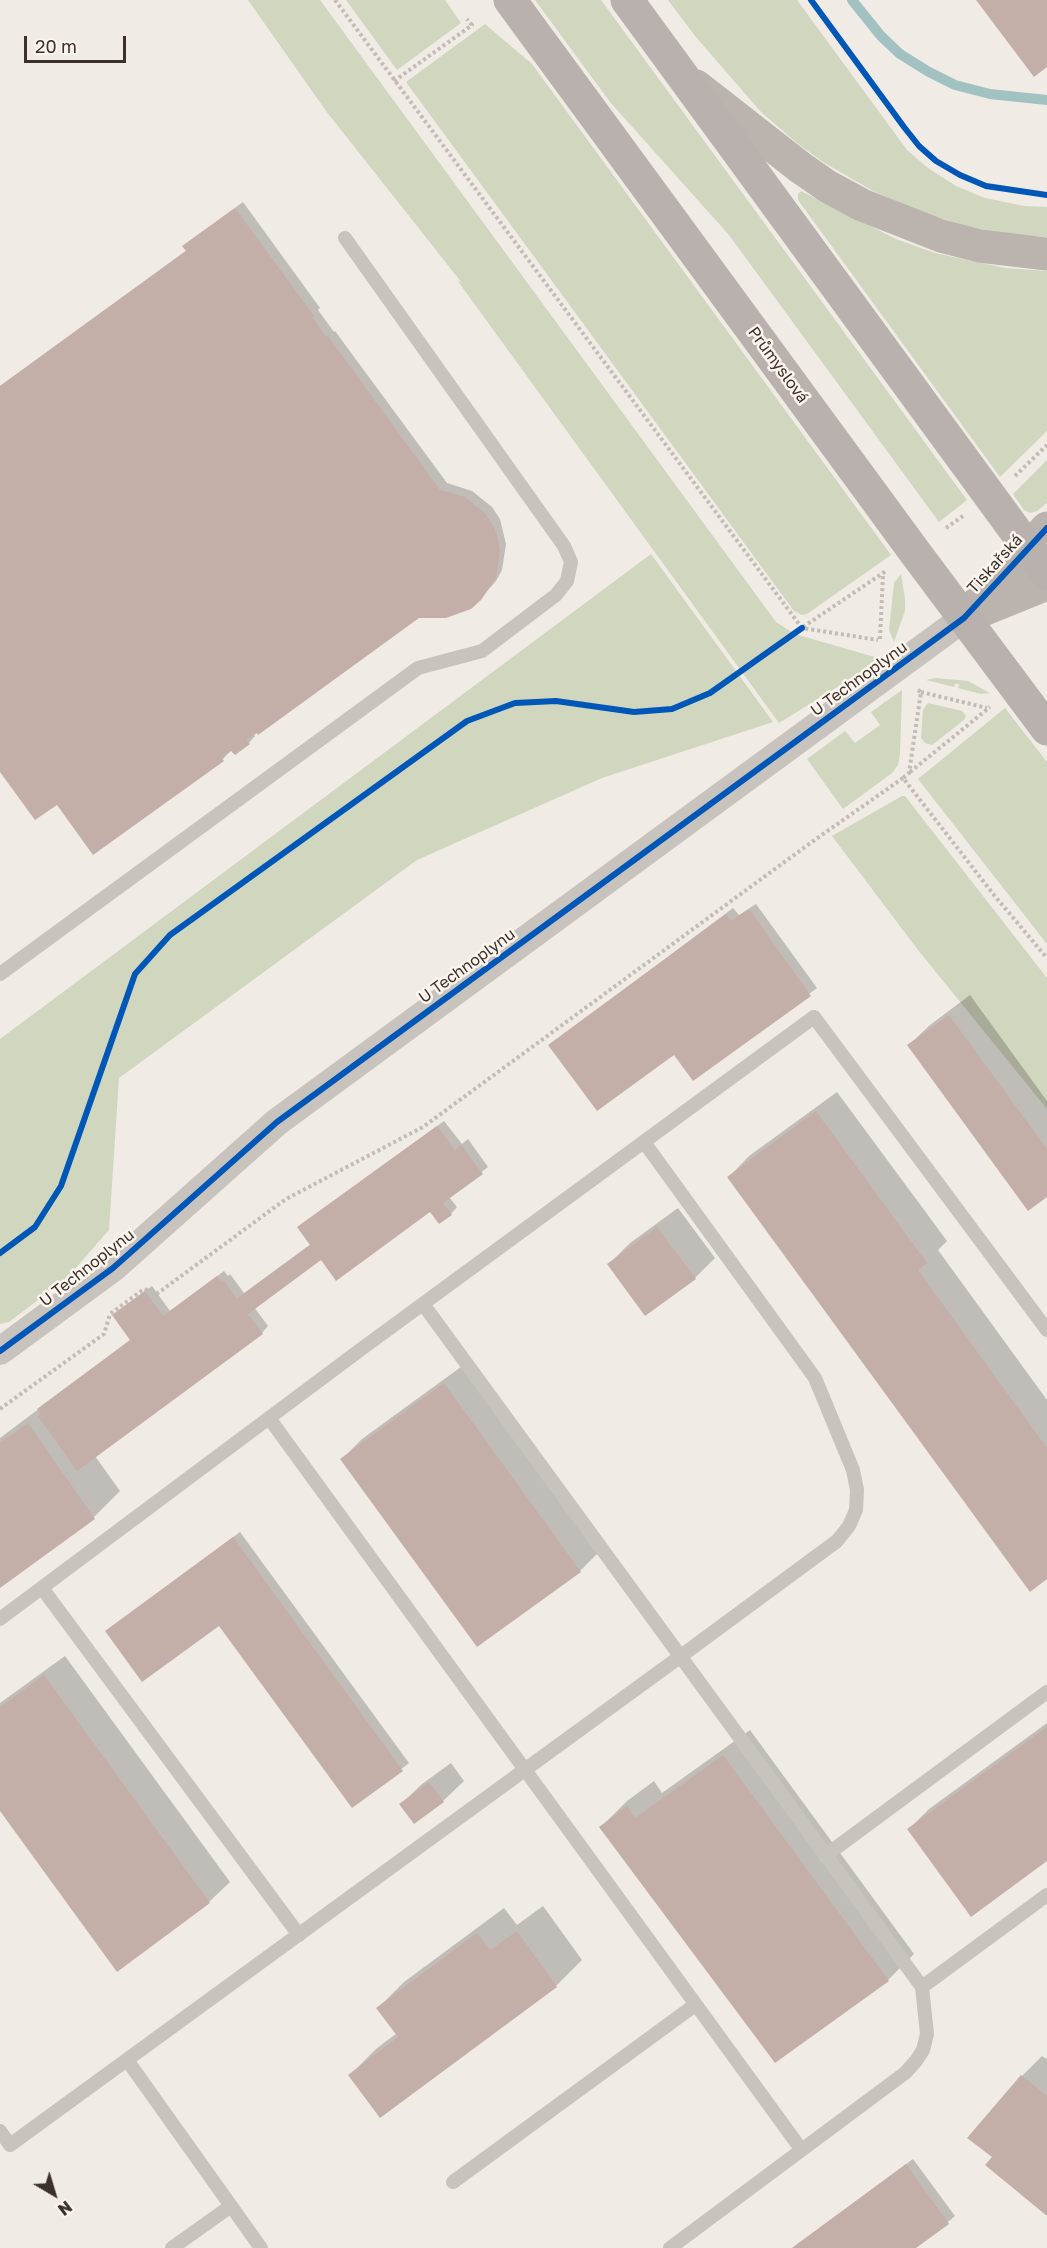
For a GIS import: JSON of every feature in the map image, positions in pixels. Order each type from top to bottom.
[{"type":"main road","name":"Průmyslová","points":[[510,0],[1047,729]]},
{"type":"main road","points":[[627,0],[1041,550]]},
{"type":"street","points":[[683,76],[801,168],[827,186],[862,205],[940,236],[980,246],[1047,254]]},
{"type":"street","name":"Tiskařská","points":[[963,618],[1041,550]]},
{"type":"street","points":[[963,618],[1047,584]]},
{"type":"street","name":"U Technoplynu","points":[[0,1351],[113,1268],[278,1122],[963,618]]},
{"type":"lane","points":[[0,974],[418,668],[482,651],[556,595],[567,581],[571,562],[564,546],[345,238]]},
{"type":"lane","points":[[0,1618],[814,1017],[1047,1330]]},
{"type":"lane","points":[[0,2132],[5,2149],[681,1656],[837,1540],[849,1526],[856,1510],[853,1470],[815,1377],[644,1142]]},
{"type":"lane","points":[[423,1304],[922,1987],[927,2034],[923,2050],[905,2073],[670,2248]]},
{"type":"lane","points":[[269,1418],[801,2150]]},
{"type":"lane","points":[[42,1588],[299,1935]]},
{"type":"lane","points":[[825,1856],[1047,1692]]},
{"type":"lane","points":[[922,1987],[1047,1894]]},
{"type":"lane","points":[[453,2182],[694,2005]]},
{"type":"lane","points":[[127,2060],[261,2248]]},
{"type":"lane","points":[[172,2248],[231,2206]]},
{"type":"path","points":[[334,0],[802,628],[880,641],[883,573]]},
{"type":"path","points":[[811,0],[903,127],[936,161],[986,186],[1047,195]]},
{"type":"path","points":[[394,81],[472,25],[467,19]]},
{"type":"path","points":[[1007,484],[1047,445]]},
{"type":"path","points":[[946,528],[965,515]]},
{"type":"path","points":[[793,634],[890,569]]},
{"type":"path","points":[[914,685],[921,692],[988,708]]},
{"type":"path","points":[[909,773],[921,692]]},
{"type":"path","points":[[0,1409],[104,1334],[110,1314],[144,1289],[158,1293],[286,1198],[423,1127],[809,843],[903,778],[993,704]]},
{"type":"path","points":[[903,778],[994,896],[1047,958]]},
{"type":"green space","points":[[248,0],[320,0],[776,622],[795,634],[878,658],[855,676],[779,723],[457,280],[462,283],[326,111]]},
{"type":"green space","points":[[346,0],[445,0],[461,23],[397,70]]},
{"type":"green space","points":[[535,0],[601,0],[967,500],[939,522],[729,235],[610,102]]},
{"type":"green space","points":[[668,0],[797,0],[907,150],[928,168],[956,186],[985,198],[1024,206],[1047,207],[1047,237],[1011,235],[962,225],[921,212],[873,191],[823,162],[761,112],[695,36]]},
{"type":"green space","points":[[485,24],[532,64],[891,555],[807,614],[802,615],[794,611],[406,82]]},
{"type":"green space","points":[[801,191],[896,239],[935,253],[1005,268],[1047,271],[1047,431],[1000,477],[798,200],[798,194]]},
{"type":"green space","points":[[1047,460],[1047,503],[1037,511],[1030,513],[1024,510],[1013,494]]},
{"type":"green space","points":[[651,554],[773,722],[602,778],[417,860],[119,1078],[109,1230],[67,1278],[9,1322],[0,1324],[0,1039]]},
{"type":"green space","points":[[901,574],[905,611],[894,642],[889,630],[894,583]]},
{"type":"green space","points":[[936,678],[968,681],[990,693],[981,694],[958,688],[959,684],[955,684],[954,687],[926,680]]},
{"type":"green space","points":[[902,690],[898,765],[892,773],[843,809],[807,759],[845,731],[855,743],[880,725],[871,712]]},
{"type":"green space","points":[[928,703],[962,711],[966,716],[932,745],[925,743],[921,738],[923,710]]},
{"type":"green space","points":[[1005,708],[1047,762],[1047,944],[918,779]]},
{"type":"green space","points":[[905,796],[1047,978],[1047,1109],[918,950],[832,836]]},
{"type":"building","points":[[976,0],[1047,0],[1047,67],[1034,77]]},
{"type":"building","points":[[235,208],[314,316],[312,317],[326,337],[328,336],[440,490],[465,497],[486,514],[498,538],[500,551],[496,578],[481,600],[471,609],[446,618],[419,618],[258,735],[257,733],[246,740],[250,744],[235,755],[231,751],[222,758],[224,761],[93,855],[57,805],[35,820],[0,772],[0,386],[186,251],[182,246]]},
{"type":"building","points":[[749,909],[811,996],[693,1081],[674,1055],[597,1111],[548,1045],[726,914],[731,921]]},
{"type":"building","points":[[949,1015],[1047,1149],[1047,1197],[1028,1211],[907,1045]]},
{"type":"building","points":[[816,1111],[927,1263],[918,1270],[1047,1448],[1047,1579],[1030,1592],[727,1177]]},
{"type":"building","points":[[437,1126],[455,1150],[461,1145],[483,1174],[443,1203],[452,1215],[439,1224],[430,1212],[336,1281],[321,1260],[248,1314],[263,1334],[77,1471],[38,1416],[41,1414],[37,1409],[130,1340],[112,1315],[145,1291],[163,1316],[217,1276],[221,1281],[223,1280],[237,1299],[310,1245],[297,1227]]},
{"type":"building","points":[[657,1227],[696,1279],[645,1316],[607,1264]]},
{"type":"building","points":[[444,1383],[581,1572],[477,1647],[340,1459]]},
{"type":"building","points":[[28,1423],[95,1519],[0,1588],[0,1443]]},
{"type":"building","points":[[233,1537],[403,1771],[352,1808],[219,1626],[142,1682],[105,1631]]},
{"type":"building","points":[[44,1675],[210,1903],[117,1972],[0,1811],[0,1707]]},
{"type":"building","points":[[1047,1727],[1047,1861],[971,1917],[907,1829]]},
{"type":"building","points":[[723,1755],[889,1981],[775,2063],[599,1827],[627,1806],[635,1818]]},
{"type":"building","points":[[429,1782],[444,1802],[414,1824],[399,1804]]},
{"type":"building","points":[[517,1931],[557,1987],[380,2118],[348,2075],[398,2037],[376,2008],[477,1933],[490,1950]]},
{"type":"building","points":[[1021,2075],[1047,2096],[1047,2216],[985,2165],[992,2157],[967,2138]]},
{"type":"building","points":[[906,2164],[949,2224],[916,2248],[792,2248]]},
{"type":"waterway","points":[[852,0],[881,36],[900,54],[929,72],[955,85],[990,94],[1047,100]]},
{"type":"cycle path","points":[[811,0],[904,127],[919,146],[936,161],[986,186],[1047,195]]},
{"type":"cycle path","points":[[0,1351],[113,1268],[277,1122],[964,618],[1047,528]]},
{"type":"cycle path","points":[[0,1253],[35,1227],[61,1186],[135,974],[170,935],[467,721],[515,703],[556,701],[634,712],[672,709],[710,693],[802,628]]}]
